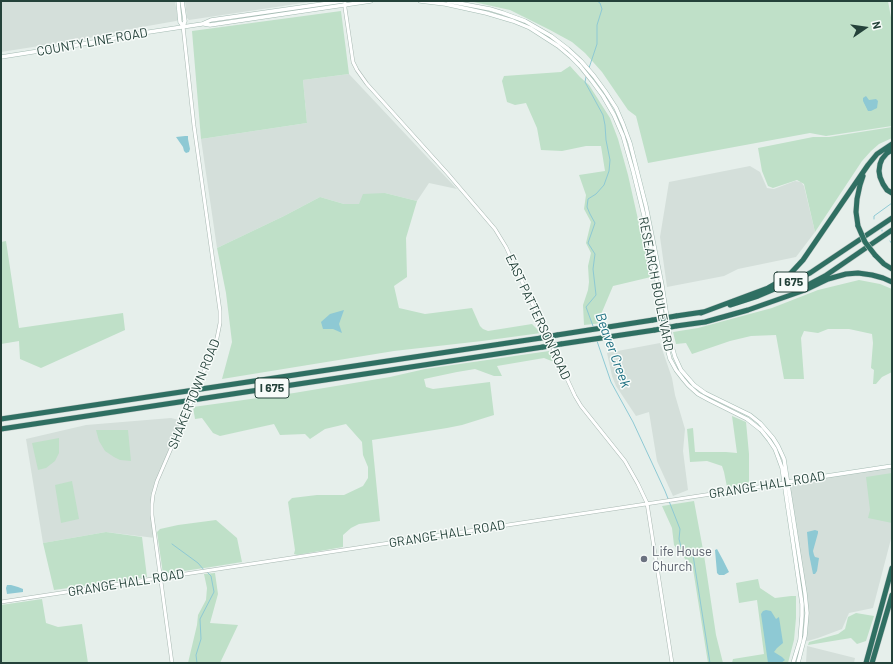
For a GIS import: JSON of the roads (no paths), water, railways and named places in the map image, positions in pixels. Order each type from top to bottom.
[{"type":"highway","points":[[701,312],[768,288],[790,274],[803,260],[874,157],[892,144]]},
{"type":"highway","points":[[883,150],[869,165],[863,176],[857,193],[856,204],[858,226],[865,242],[875,255],[884,264],[892,269]]},
{"type":"highway","points":[[892,150],[882,159],[879,170],[883,184],[892,192]]},
{"type":"highway","points":[[831,259],[892,214]]},
{"type":"highway","name":"I 675","points":[[1,419],[541,338],[715,310],[784,286],[810,273],[892,218]]},
{"type":"highway","name":"I 675","points":[[1,429],[705,322],[748,310],[800,289],[825,276],[892,230]]},
{"type":"highway","points":[[778,299],[805,290],[828,279],[846,274],[858,273],[872,275],[892,282]]},
{"type":"highway","points":[[866,663],[892,568]]},
{"type":"highway","points":[[872,663],[892,595]]},
{"type":"main road","points":[[178,1],[180,22],[183,26]]},
{"type":"main road","points":[[182,1],[185,21],[183,26]]},
{"type":"main road","points":[[183,26],[202,24],[211,20],[260,15],[344,2],[372,1]]},
{"type":"main road","name":"RESEARCH BOULEVARD","points":[[420,1],[445,4],[486,13],[530,28],[571,57],[580,66],[603,96],[614,115],[623,136],[633,171],[650,243],[666,344],[670,359],[683,379],[698,394],[747,418],[761,430],[775,449],[782,468],[786,482],[807,613],[805,636],[798,663]]},
{"type":"main road","name":"RESEARCH BOULEVARD","points":[[448,1],[503,13],[525,21],[550,36],[581,61],[594,76],[616,108],[630,143],[650,224],[662,286],[670,343],[674,357],[681,370],[694,385],[705,393],[750,416],[760,423],[773,438],[784,459],[802,604],[800,640],[793,663]]},
{"type":"main road","name":"COUNTY LINE ROAD","points":[[1,57],[183,26]]},
{"type":"main road","name":"GRANGE HALL ROAD","points":[[786,482],[892,466]]},
{"type":"street","name":"EAST PATTERSON ROAD","points":[[344,2],[353,62],[356,70],[495,229],[506,247],[581,406],[625,461],[636,479],[647,504],[672,663]]},
{"type":"street","name":"SHAKERTOWN ROAD","points":[[172,663],[152,515],[153,495],[157,481],[200,382],[217,338],[220,323],[220,311],[194,126],[183,26]]},
{"type":"street","name":"GRANGE HALL ROAD","points":[[1,602],[786,482]]},
{"type":"water","points":[[866,96],[869,100],[876,99],[878,101],[877,108],[868,111],[863,101],[863,98]]},
{"type":"water","points":[[188,136],[190,149],[189,152],[186,153],[176,137]]},
{"type":"water","points":[[344,310],[339,324],[342,333],[333,329],[323,329],[321,322],[330,314]]},
{"type":"water","points":[[815,530],[818,531],[818,533],[813,551],[815,557],[819,558],[817,571],[813,574],[807,532]]},
{"type":"water","points":[[717,549],[729,572],[724,575],[719,575],[717,573],[715,550]]},
{"type":"water","points":[[7,585],[23,589],[23,592],[7,594]]},
{"type":"water","points":[[766,610],[771,611],[776,619],[779,617],[783,643],[774,652],[785,660],[781,663],[768,663],[761,614]]},
{"type":"waterway","name":"Beaver Creek","points":[[589,68],[597,44],[597,25],[602,9],[600,3],[597,1]]},
{"type":"waterway","name":"Beaver Creek","points":[[586,77],[585,82],[603,115],[610,160],[609,171],[604,185],[596,194],[588,199],[587,207],[595,223],[588,243],[595,254],[593,269],[596,295],[586,307],[593,326]]},
{"type":"waterway","points":[[874,219],[874,216],[892,203]]},
{"type":"waterway","name":"Beaver Creek","points":[[597,341],[611,382],[633,422],[665,491],[680,529],[679,539],[681,547],[693,555],[710,663]]},
{"type":"waterway","points":[[172,544],[198,563],[204,570]]},
{"type":"waterway","points":[[197,663],[196,655],[201,639],[200,619],[214,592],[211,576],[207,572]]},
{"type":"place","name":"Life House Church","points":[[644,559]]}]
